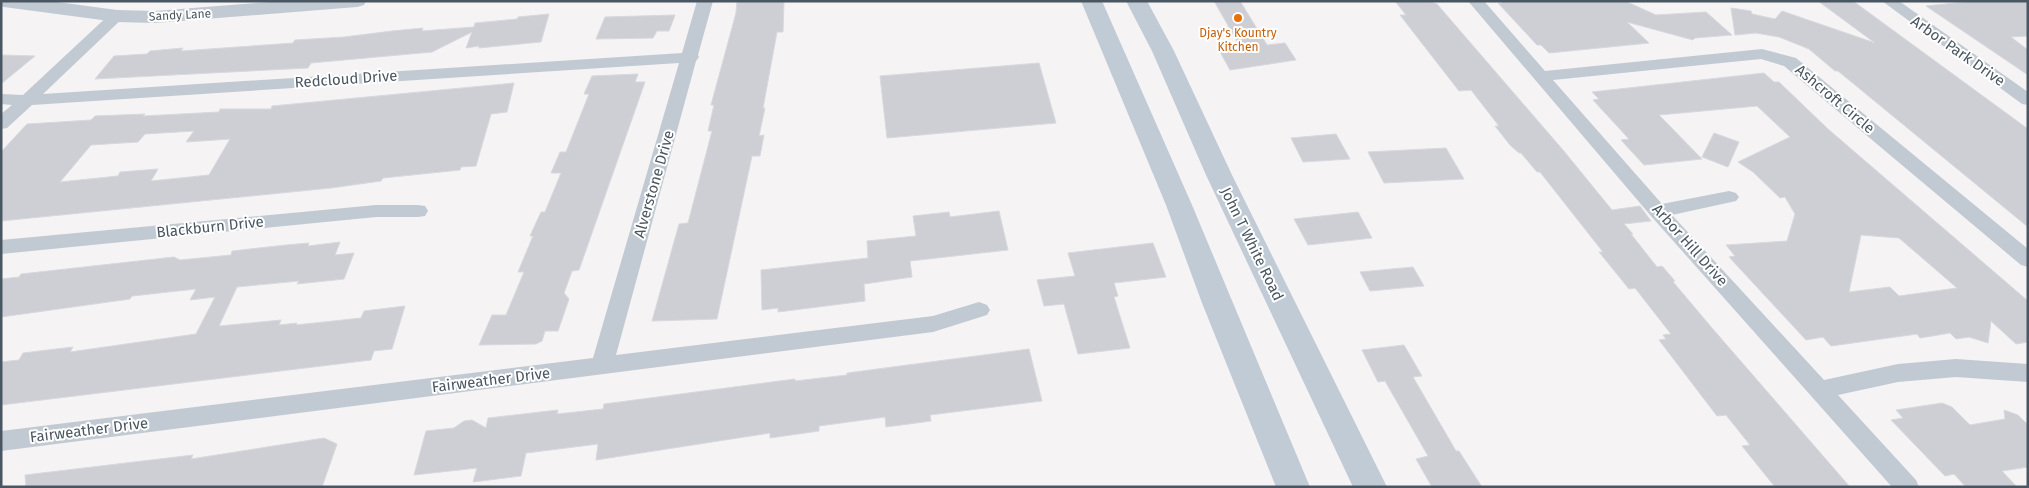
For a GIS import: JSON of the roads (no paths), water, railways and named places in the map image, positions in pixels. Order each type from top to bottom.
[{"type":"main road","points":[[1091,1],[1180,205],[1216,303],[1293,487]]},
{"type":"main road","name":"John T White Road","points":[[1136,1],[1164,52],[1219,175],[1370,487]]},
{"type":"street","name":"Sandy Lane","points":[[4,1],[117,16],[184,16],[357,1]]},
{"type":"street","points":[[1,124],[117,16],[129,1]]},
{"type":"street","name":"Alverstone Drive","points":[[602,366],[705,1]]},
{"type":"street","name":"Arbor Hill Drive","points":[[1475,1],[1658,211],[1907,487]]},
{"type":"street","name":"Arbor Park Drive","points":[[1889,1],[2028,100]]},
{"type":"street","name":"Ashcroft Circle","points":[[1541,76],[1762,54],[1790,62],[2028,260]]},
{"type":"street","name":"Redcloud Drive","points":[[1,99],[28,100],[691,56]]},
{"type":"street","points":[[1658,211],[1729,197]]},
{"type":"street","name":"Blackburn Drive","points":[[1,247],[376,211],[418,211]]},
{"type":"street","name":"Fairweather Drive","points":[[1,441],[933,324],[979,310]]},
{"type":"street","points":[[1820,390],[1898,373],[1946,369],[2028,373]]},
{"type":"place","name":"Djay's Kountry Kitchen","points":[[1238,18]]}]
